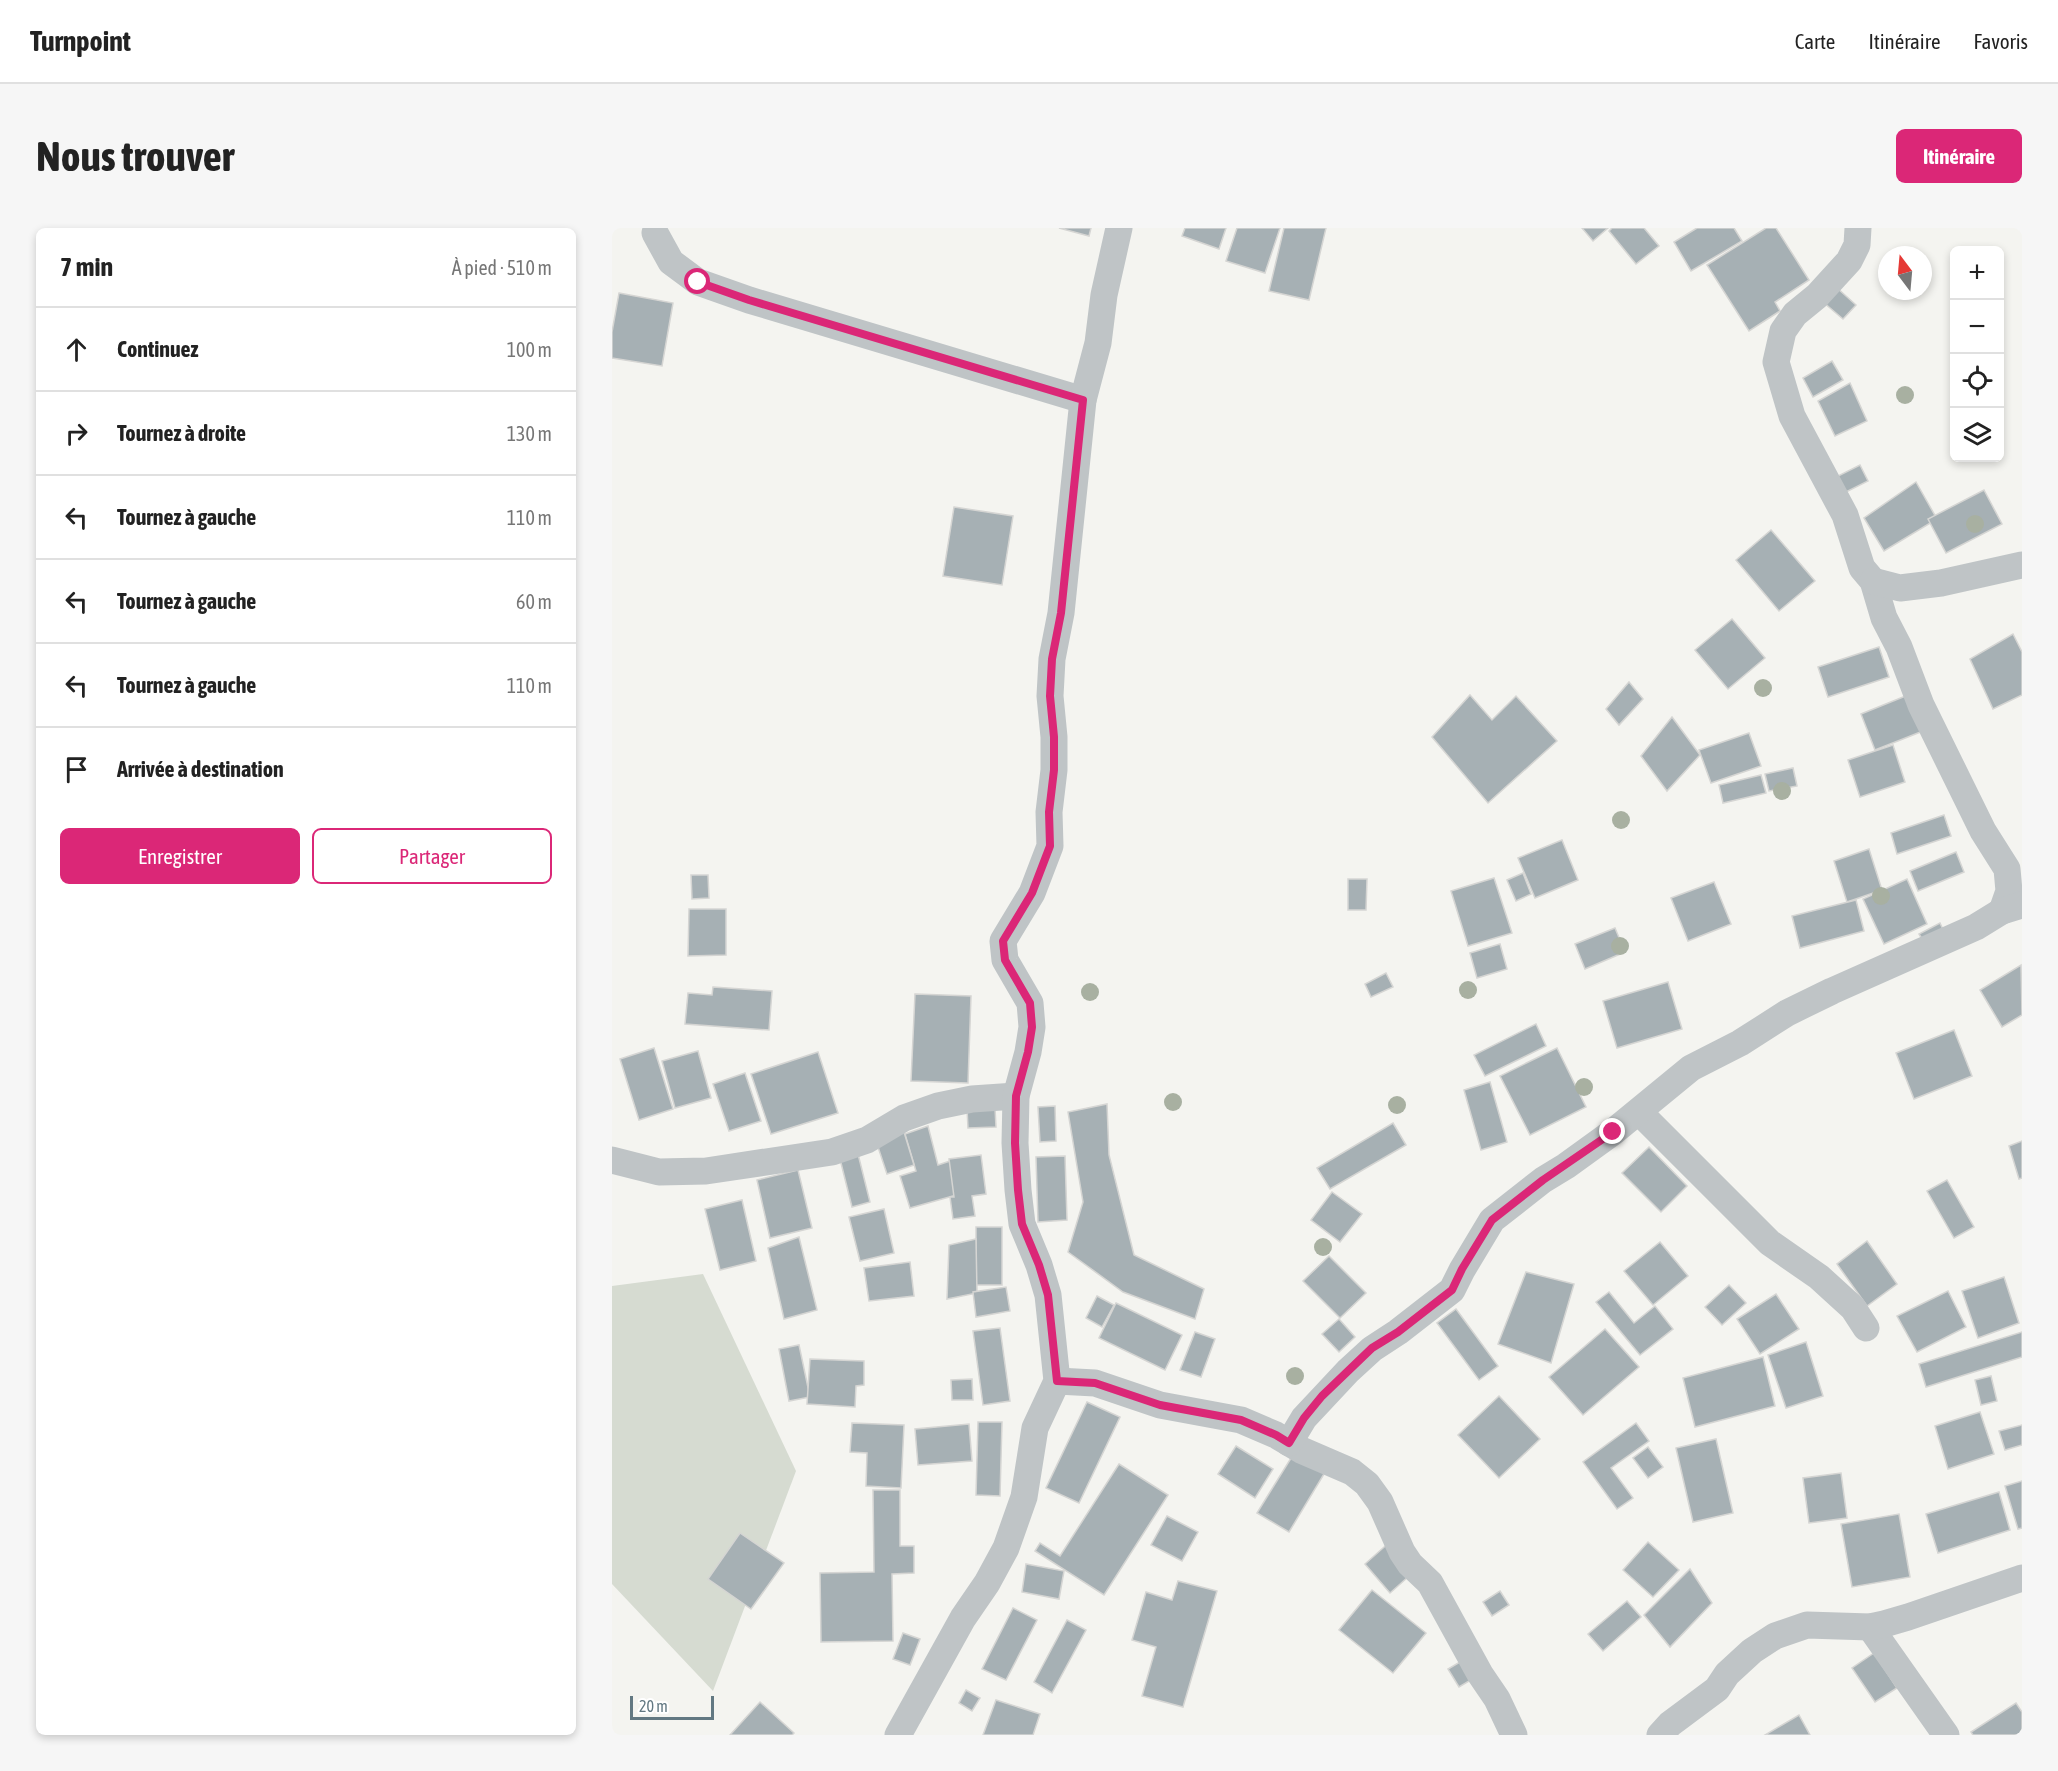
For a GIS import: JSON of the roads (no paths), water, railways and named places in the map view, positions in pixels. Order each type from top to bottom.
[{"type":"street","points":[[898,1735],[963,1618],[987,1583],[1006,1548],[1024,1497],[1035,1428],[1057,1381],[1048,1295],[1039,1265],[1022,1224],[1015,1143],[1016,1096],[1032,1027],[1030,1003],[1005,960],[1003,941],[1032,893],[1050,846],[1049,812],[1054,770],[1050,696],[1052,659],[1061,613],[1083,400],[1098,343],[1104,296],[1119,228]]},
{"type":"street","points":[[1289,1443],[1304,1418],[1322,1396],[1356,1363],[1372,1348],[1398,1332],[1452,1290],[1492,1220],[1543,1180],[1566,1166],[1639,1112],[1691,1068],[1740,1043],[1787,1013],[1900,959],[1976,927],[2012,908],[2007,869],[1983,831],[1921,705],[1899,647],[1884,618],[1873,581],[1862,568],[1845,515],[1792,416],[1776,362],[1783,330],[1849,261],[1857,245],[1858,228]]},
{"type":"street","points":[[655,233],[671,262],[698,282],[749,300],[1083,400]]},
{"type":"street","points":[[1873,581],[1900,588],[1941,583],[2022,565]]},
{"type":"street","points":[[612,1160],[659,1172],[706,1171],[832,1152],[867,1140],[904,1118],[938,1106],[972,1099],[1016,1096]]},
{"type":"street","points":[[1639,1112],[1770,1243],[1819,1277],[1853,1308],[1866,1328]]},
{"type":"street","points":[[1057,1381],[1095,1383],[1160,1405],[1241,1420],[1352,1472],[1366,1484],[1380,1502],[1402,1552],[1430,1583],[1480,1674],[1497,1699],[1514,1735]]},
{"type":"street","points":[[1660,1735],[1670,1724],[1717,1689],[1727,1674],[1752,1651],[1775,1636],[1807,1625],[1870,1627],[1908,1617],[2022,1578]]},
{"type":"street","points":[[1870,1627],[1946,1735]]}]
